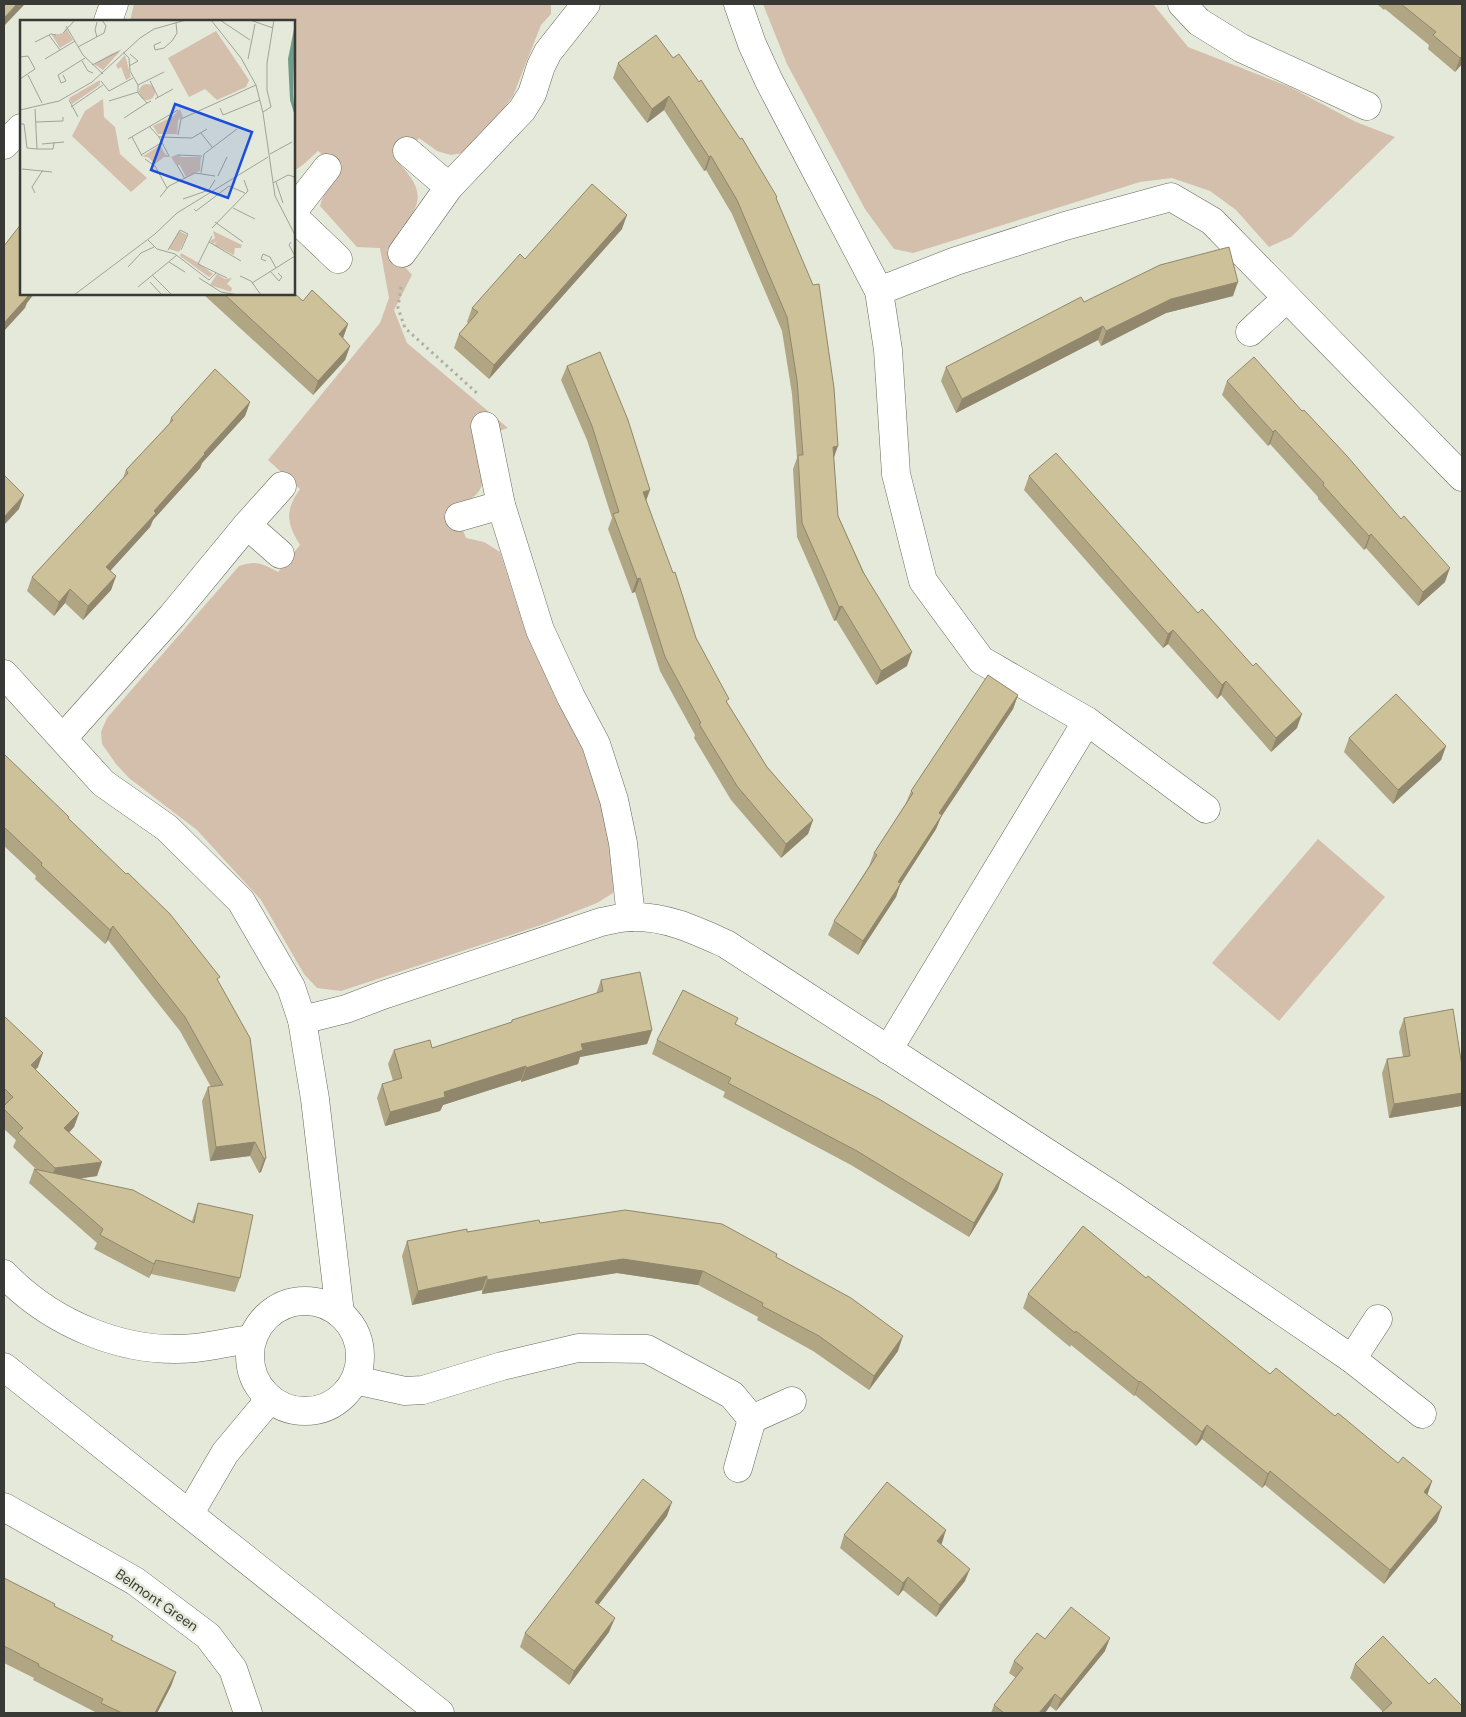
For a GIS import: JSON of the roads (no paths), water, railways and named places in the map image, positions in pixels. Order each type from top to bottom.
[{"type":"street","points":[[108,20],[114,4]]},
{"type":"street","points":[[402,253],[449,187],[522,110],[532,94],[541,66],[548,52],[586,4]]},
{"type":"street","points":[[738,4],[752,44],[769,81],[879,291],[888,350],[896,474],[923,581],[981,660],[1087,721],[1206,809]]},
{"type":"street","points":[[1198,10],[1241,48],[1367,106]]},
{"type":"street","points":[[4,145],[20,129]]},
{"type":"street","points":[[407,151],[449,187]]},
{"type":"street","points":[[295,209],[327,168]]},
{"type":"street","points":[[879,291],[956,261],[1065,226],[1172,197],[1212,221],[1462,478]]},
{"type":"street","points":[[295,218],[338,259]]},
{"type":"street","points":[[1250,332],[1288,298]]},
{"type":"street","points":[[485,426],[501,505],[540,630],[596,744],[614,800],[623,843],[631,917]]},
{"type":"street","points":[[63,738],[172,616],[247,525],[282,486]]},
{"type":"street","points":[[459,517],[501,505]]},
{"type":"street","points":[[247,525],[280,554]]},
{"type":"street","points":[[4,674],[104,783],[167,828],[241,901],[291,986],[302,1020],[316,1099],[340,1313]]},
{"type":"street","points":[[888,1050],[1087,721]]},
{"type":"street","points":[[302,1020],[346,1008],[601,922],[631,917],[657,918],[679,924],[726,944],[1115,1197],[1352,1359],[1422,1414]]},
{"type":"street","points":[[4,1274],[35,1302],[97,1336],[127,1344],[160,1348],[194,1348],[252,1338]]},
{"type":"street","points":[[307,1300],[324,1304],[340,1313],[352,1327],[359,1344],[360,1362],[355,1380],[346,1394],[332,1404],[317,1410],[300,1411],[284,1407],[270,1399],[258,1387],[251,1372],[249,1355],[252,1338],[260,1322],[273,1310],[289,1302],[307,1300]]},
{"type":"street","points":[[1352,1359],[1378,1319]]},
{"type":"street","points":[[355,1380],[405,1391],[424,1390],[502,1366],[578,1348],[647,1349],[732,1395],[752,1419]]},
{"type":"street","points":[[4,1367],[190,1513],[434,1711]]},
{"type":"street","points":[[190,1513],[225,1453],[270,1399]]},
{"type":"street","points":[[738,1468],[752,1419],[792,1401]]},
{"type":"street","name":"Belmont Green","points":[[4,1507],[135,1581],[208,1636],[233,1669],[248,1713]]}]
